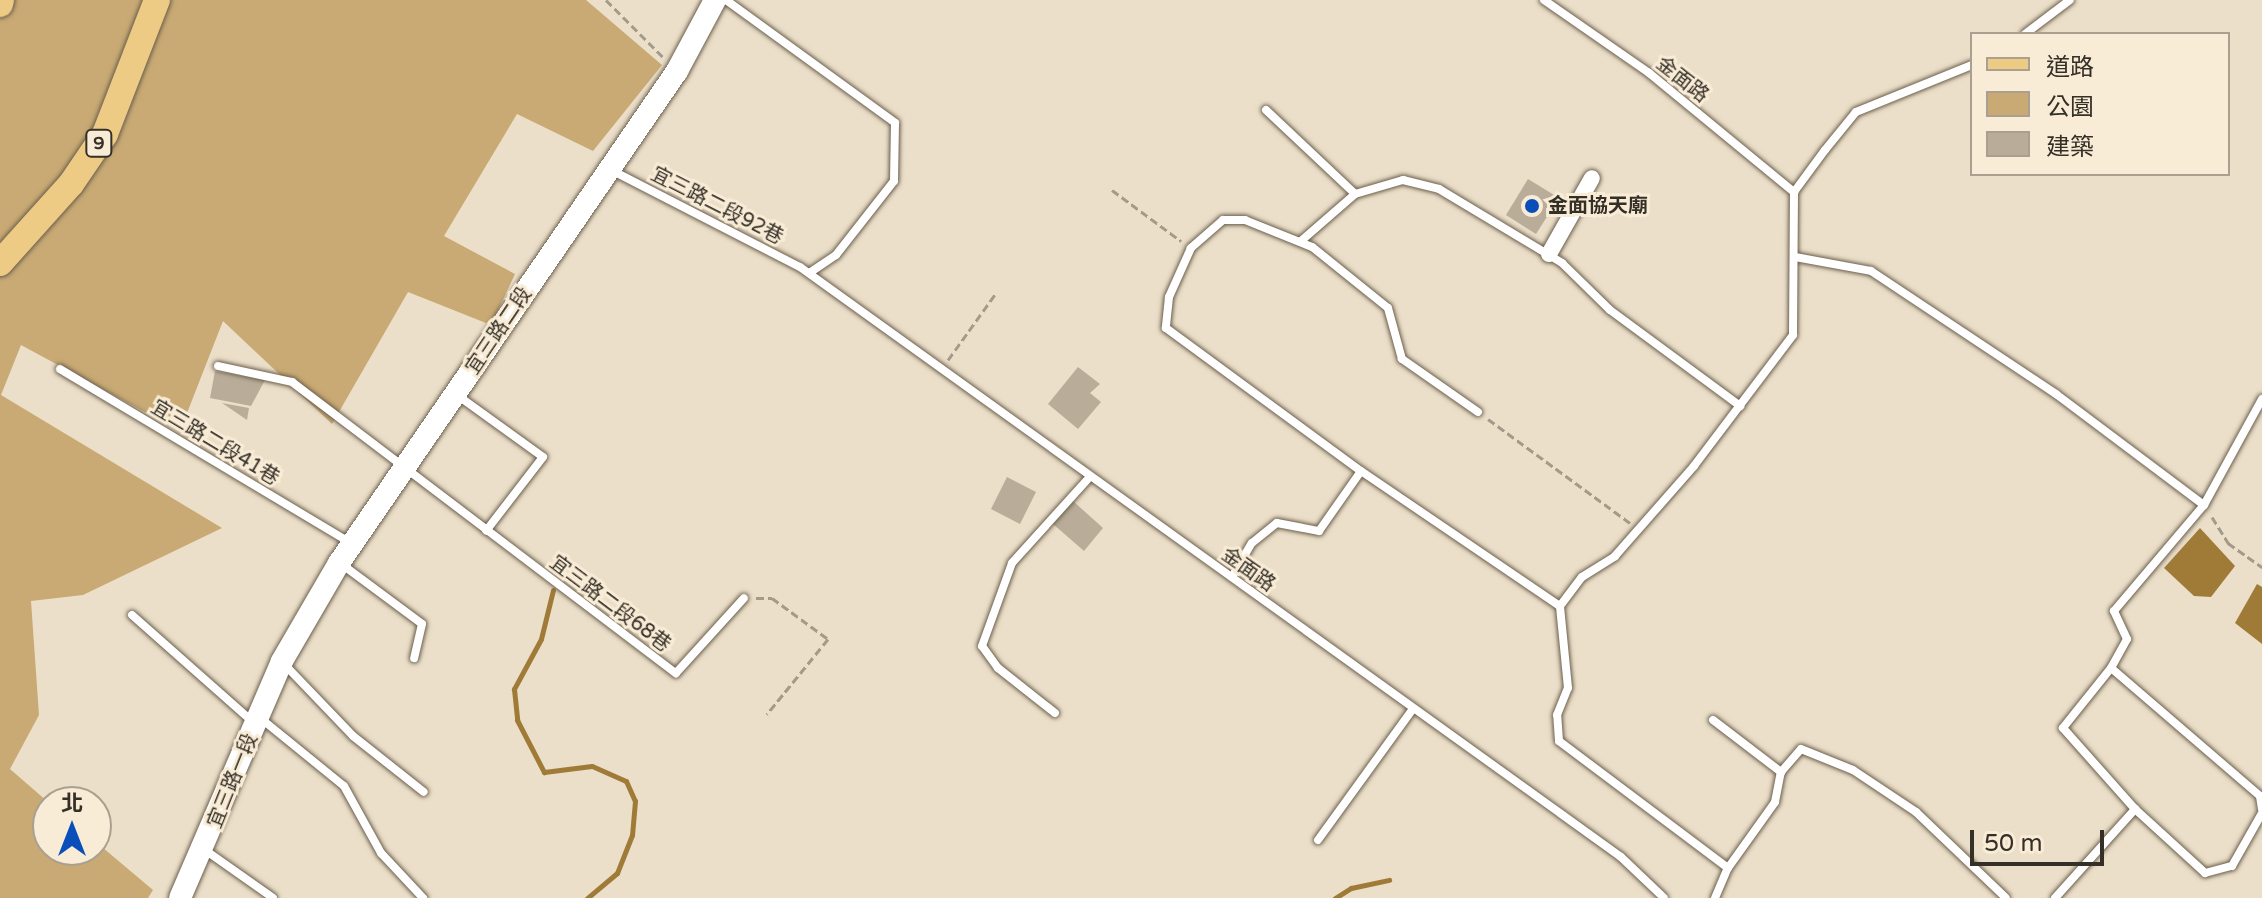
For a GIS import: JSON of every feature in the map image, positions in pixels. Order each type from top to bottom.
[{"type":"main road","name":"9","points":[[0,263],[71,184],[105,134],[157,0]]},
{"type":"street","name":"宜三路二段","points":[[282,661],[339,563],[677,71],[715,0]]},
{"type":"street","points":[[1549,254],[1592,178]]},
{"type":"street","name":"宜三路一段","points":[[180,898],[205,850],[282,661]]},
{"type":"lane","points":[[726,0],[895,123],[894,181],[836,255],[809,273]]},
{"type":"lane","name":"金面路","points":[[1544,0],[1649,73],[1794,192]]},
{"type":"lane","points":[[2028,32],[2070,0]]},
{"type":"lane","points":[[1728,868],[1559,741],[1557,715],[1568,688],[1560,606],[1636,528],[1740,406],[1793,335],[1794,192],[1856,112],[1970,66]]},
{"type":"lane","points":[[1266,110],[1355,194]]},
{"type":"lane","name":"宜三路二段92巷","points":[[610,169],[809,273]]},
{"type":"lane","points":[[1301,241],[1355,194],[1413,180],[1479,208],[1549,254],[1610,310],[1740,406]]},
{"type":"lane","points":[[1478,412],[1402,359],[1388,308],[1301,241],[1245,220],[1223,220],[1191,248],[1169,297],[1166,328],[1361,471],[1560,606]]},
{"type":"lane","points":[[1795,257],[1871,271],[2056,394],[2204,505]]},
{"type":"lane","name":"金面路","points":[[809,273],[1088,479],[1232,577],[1412,710],[1621,857],[1664,898]]},
{"type":"lane","name":"宜三路二段68巷","points":[[218,366],[292,382],[676,673],[744,598]]},
{"type":"lane","name":"宜三路二段41巷","points":[[60,369],[353,544]]},
{"type":"lane","points":[[456,394],[543,457],[486,531]]},
{"type":"lane","points":[[2111,668],[2261,796],[2262,811],[2232,866],[2205,873],[2135,809],[2063,728],[2111,668],[2127,639],[2114,611],[2204,505],[2262,399]]},
{"type":"lane","points":[[1232,577],[1252,543],[1277,523],[1319,531],[1361,471]]},
{"type":"lane","points":[[1055,713],[998,668],[982,646],[1012,563],[1088,479]]},
{"type":"lane","points":[[339,563],[422,624],[414,658]]},
{"type":"lane","points":[[132,615],[257,720],[344,786],[381,853],[423,898]]},
{"type":"lane","points":[[282,661],[353,736],[424,792]]},
{"type":"lane","points":[[1318,840],[1412,710]]},
{"type":"lane","points":[[1713,720],[1781,772]]},
{"type":"lane","points":[[1715,898],[1728,868],[1775,802],[1781,772],[1801,749],[1853,770],[1916,812],[2006,898]]},
{"type":"lane","points":[[2055,898],[2135,809]]},
{"type":"lane","points":[[205,850],[273,898]]},
{"type":"path","points":[[606,0],[677,71]]},
{"type":"path","points":[[1112,190],[1191,248]]},
{"type":"path","points":[[941,370],[996,293]]},
{"type":"path","points":[[1478,412],[1636,528]]},
{"type":"path","points":[[2204,505],[2228,543],[2262,567]]},
{"type":"path","points":[[744,598],[772,598],[828,639],[767,714]]},
{"type":"green space","points":[[0,0],[586,0],[662,65],[593,151],[517,114],[444,236],[515,274],[491,325],[408,292],[332,424],[223,321],[180,431],[21,345],[1,395],[222,528],[83,595],[31,601],[39,715],[10,769],[32,788],[32,866],[112,866],[112,855],[153,890],[148,898],[0,898]]},
{"type":"shaded area","points":[[2200,528],[2235,566],[2211,597],[2194,596],[2164,568]]},
{"type":"shaded area","points":[[2257,584],[2262,587],[2262,644],[2235,623]]},
{"type":"building","name":"金面協天廟","points":[[1528,179],[1559,198],[1536,234],[1506,215]]},
{"type":"building","points":[[1078,367],[1100,384],[1090,393],[1101,402],[1078,429],[1048,404]]},
{"type":"building","points":[[215,371],[265,380],[251,406],[210,398]]},
{"type":"building","points":[[222,403],[249,408],[247,420]]},
{"type":"building","points":[[1007,477],[1036,492],[1020,524],[991,509]]},
{"type":"building","points":[[1073,501],[1103,528],[1084,551],[1053,524]]},
{"type":"waterway","points":[[553,590],[541,639],[514,689],[517,720],[544,772],[592,766],[626,781],[635,801],[632,835],[617,873],[587,898]]},
{"type":"waterway","points":[[1335,898],[1351,888],[1389,880]]},
{"type":"place","name":"金面協天廟","points":[[1532,206]]}]
